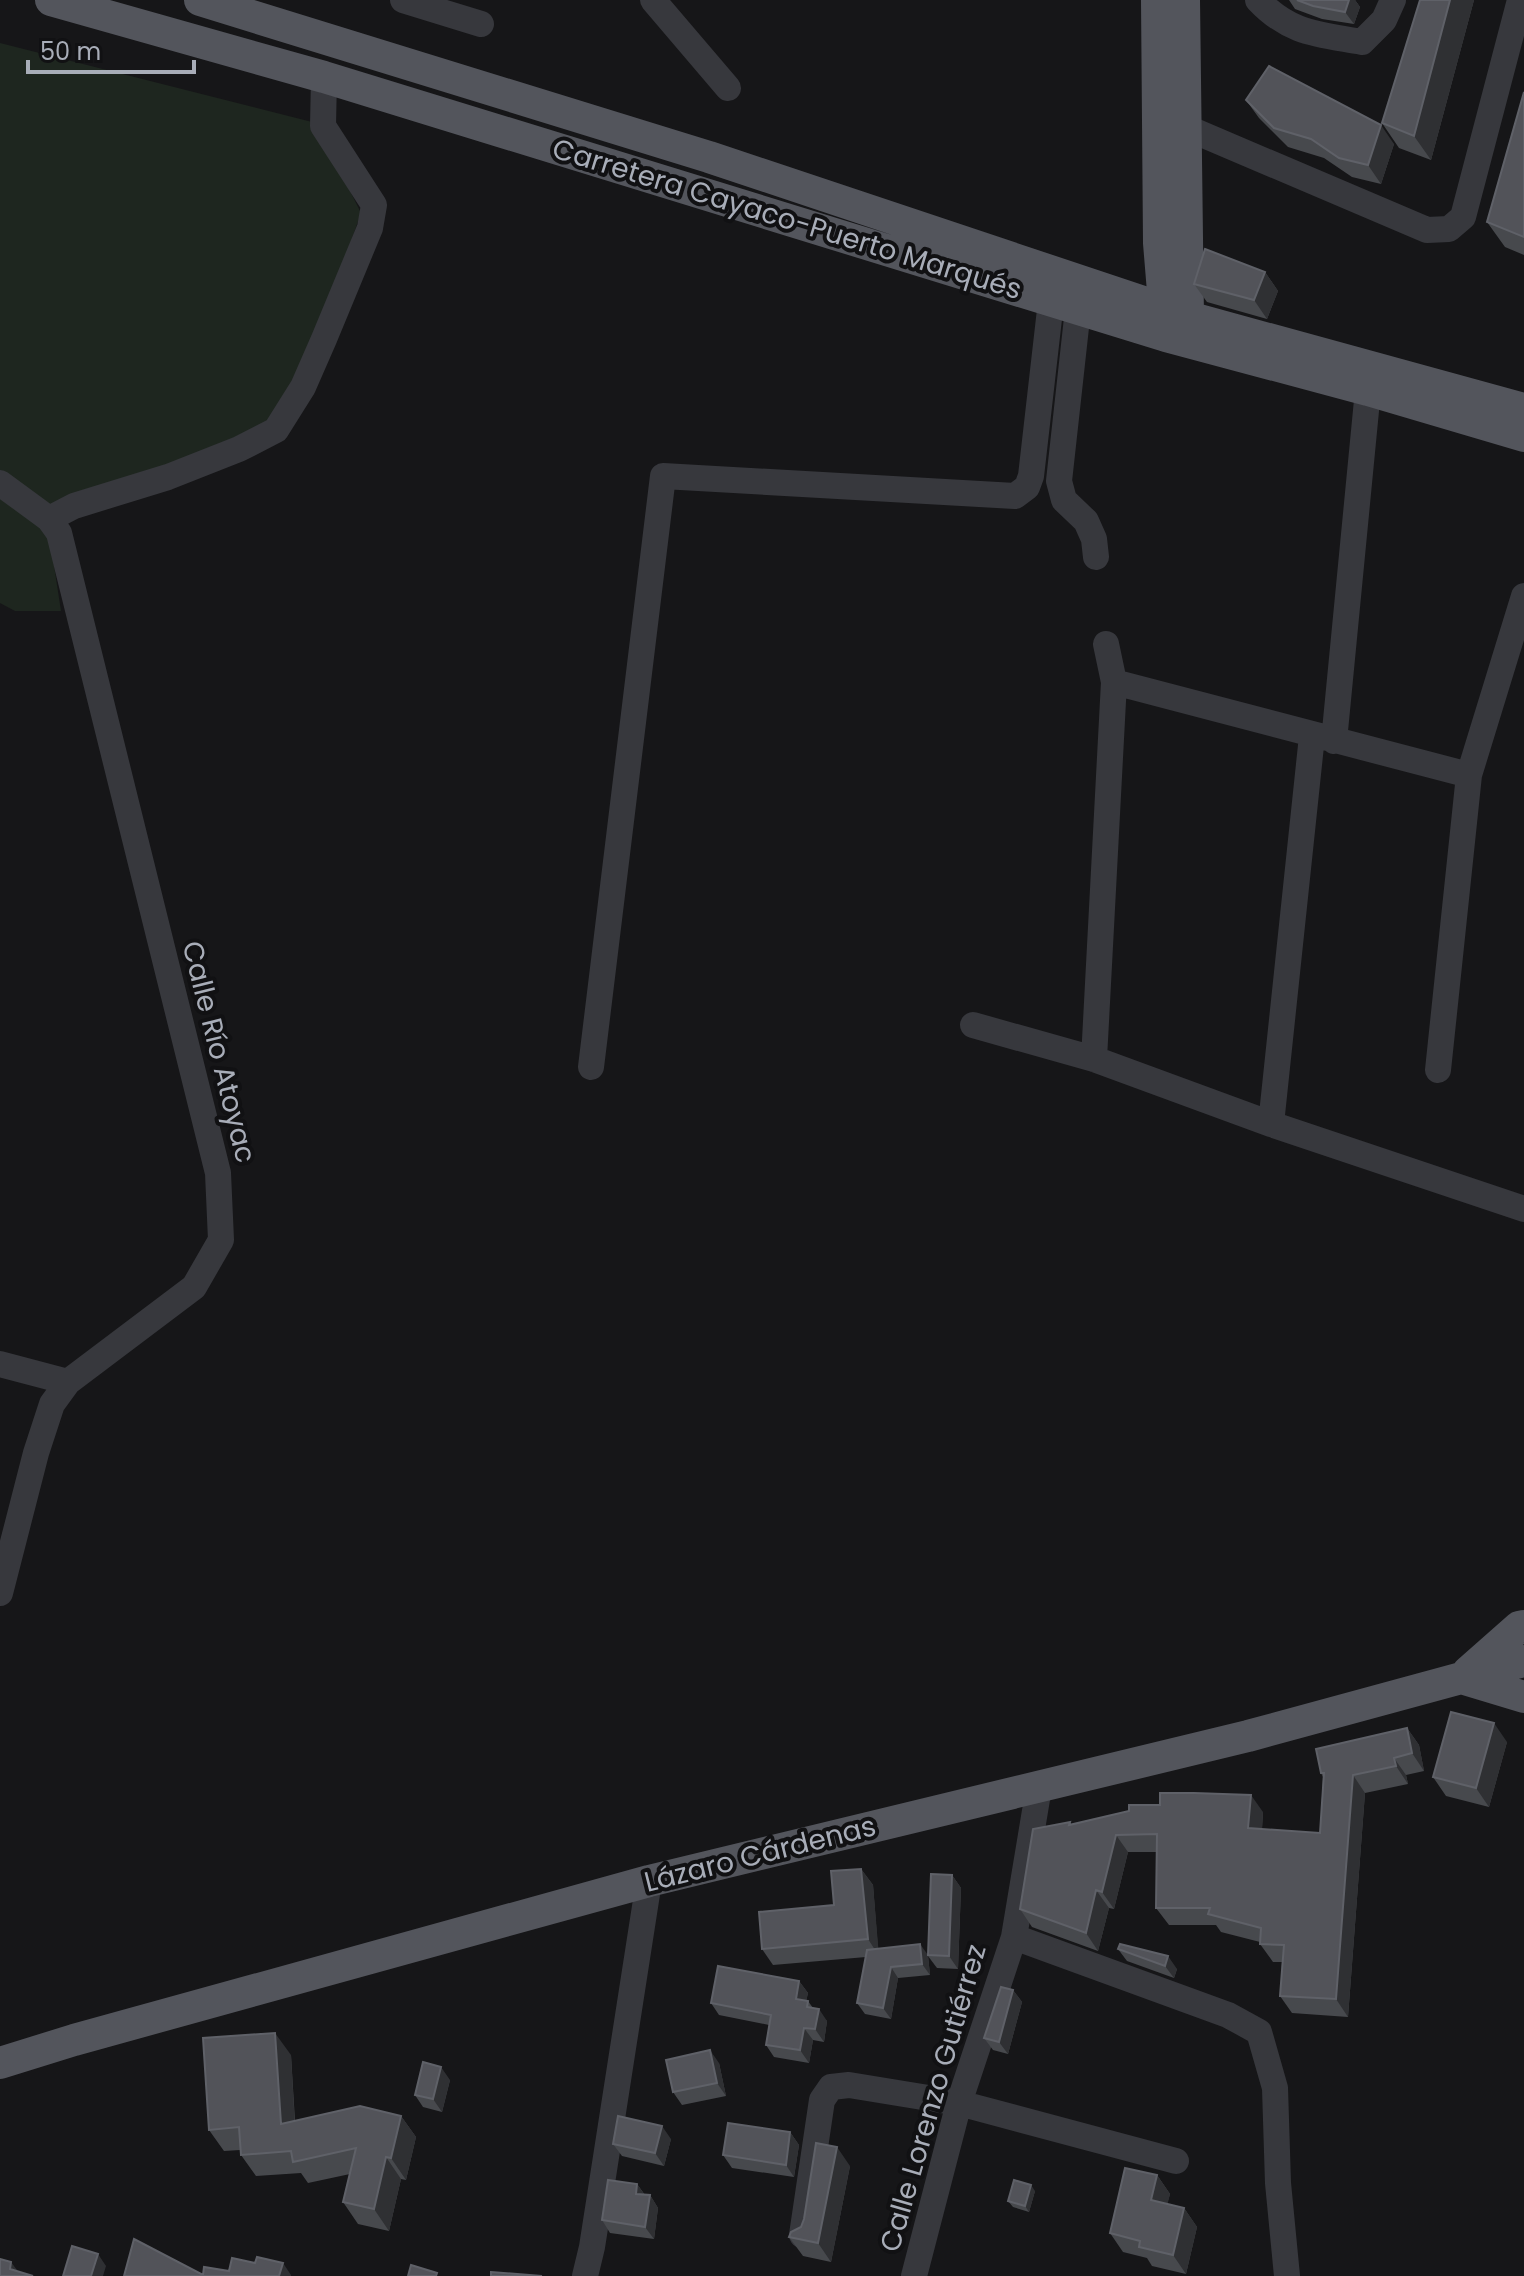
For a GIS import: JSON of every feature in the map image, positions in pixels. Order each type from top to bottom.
[{"type":"main road","name":"Carretera Cayaco-Puerto Marqués","points":[[51,0],[324,77],[1065,305],[1176,325],[1524,409]]},
{"type":"main road","name":"Carretera Cayaco-Puerto Marqués","points":[[200,0],[709,157],[1176,325],[1368,390],[1524,436]]},
{"type":"main road","points":[[1157,0],[1159,243],[1176,325]]},
{"type":"main road","points":[[1176,325],[1185,127],[1184,0]]},
{"type":"main road","points":[[1461,1678],[1519,1627],[1524,1626]]},
{"type":"main road","name":"Lázaro Cárdenas","points":[[0,2063],[649,1881],[1248,1736],[1524,1661]]},
{"type":"main road","points":[[1461,1678],[1524,1697]]},
{"type":"street","points":[[403,0],[481,24]]},
{"type":"street","points":[[653,0],[728,88]]},
{"type":"street","points":[[1258,0],[1275,18],[1307,32],[1362,42],[1384,20],[1393,0]]},
{"type":"street","points":[[1185,127],[1427,230],[1449,229],[1463,217],[1520,0]]},
{"type":"street","points":[[0,483],[49,519],[74,506],[168,477],[239,449],[276,430],[303,387],[324,339],[370,228],[374,205],[323,126],[324,77]]},
{"type":"street","points":[[1065,305],[1059,481],[1064,500],[1086,521],[1094,539],[1096,557]]},
{"type":"street","points":[[591,1067],[663,476],[1015,496],[1027,487],[1031,476],[1065,305]]},
{"type":"street","points":[[1271,1124],[1368,390]]},
{"type":"street","name":"Calle Río Atoyac","points":[[0,1593],[36,1453],[52,1404],[68,1382],[194,1287],[221,1240],[218,1173],[59,533],[49,519]]},
{"type":"street","points":[[1438,1070],[1469,775],[1524,596]]},
{"type":"street","points":[[1094,1059],[1114,682],[1106,644]]},
{"type":"street","points":[[1114,682],[1469,775]]},
{"type":"street","points":[[973,1025],[1094,1059],[1271,1124],[1524,1209]]},
{"type":"street","points":[[0,1364],[68,1382]]},
{"type":"street","name":"Calle Lorenzo Gutiérrez","points":[[914,2276],[959,2103],[1014,1937],[1039,1787]]},
{"type":"street","points":[[585,2276],[649,1881]]},
{"type":"street","points":[[1014,1937],[1228,2015],[1259,2032],[1275,2088],[1278,2183],[1287,2276]]},
{"type":"street","points":[[802,2235],[822,2100],[831,2087],[849,2085],[959,2103],[1176,2161]]},
{"type":"shaded area","points":[[0,43],[316,123],[361,213],[306,368],[274,424],[222,449],[45,507],[61,611],[15,611],[0,603]]},
{"type":"building","points":[[1297,0],[1349,0],[1345,12]]},
{"type":"building","points":[[1420,0],[1450,0],[1414,136],[1382,123]]},
{"type":"building","points":[[1269,66],[1381,125],[1368,165],[1339,158],[1311,139],[1274,128],[1246,100]]},
{"type":"building","points":[[1524,92],[1524,237],[1487,222]]},
{"type":"building","points":[[1205,249],[1265,272],[1254,300],[1194,284]]},
{"type":"building","points":[[1451,1712],[1494,1723],[1476,1788],[1433,1777]]},
{"type":"building","points":[[1407,1728],[1412,1753],[1394,1758],[1396,1766],[1353,1775],[1336,1999],[1280,1996],[1284,1945],[1260,1944],[1261,1928],[1208,1914],[1210,1908],[1156,1908],[1157,1834],[1116,1835],[1102,1892],[1096,1890],[1086,1933],[1020,1909],[1033,1829],[1070,1822],[1069,1825],[1129,1811],[1129,1805],[1160,1805],[1160,1793],[1194,1793],[1251,1795],[1248,1828],[1320,1833],[1324,1773],[1321,1773],[1316,1749]]},
{"type":"building","points":[[861,1869],[868,1939],[762,1949],[759,1912],[834,1905],[831,1871]]},
{"type":"building","points":[[931,1874],[952,1875],[949,1956],[928,1955]]},
{"type":"building","points":[[920,1944],[922,1964],[891,1967],[883,2008],[857,2003],[867,1950]]},
{"type":"building","points":[[1120,1944],[1168,1956],[1165,1966],[1118,1949]]},
{"type":"building","points":[[718,1966],[799,1981],[796,1999],[808,2001],[807,2007],[819,2009],[815,2029],[804,2028],[800,2050],[766,2045],[771,2015],[711,2003]]},
{"type":"building","points":[[1001,1987],[1013,1990],[999,2042],[984,2038]]},
{"type":"building","points":[[275,2033],[281,2124],[360,2106],[401,2116],[391,2158],[386,2157],[374,2209],[343,2202],[356,2148],[293,2162],[291,2151],[241,2155],[239,2127],[209,2130],[203,2038]]},
{"type":"building","points":[[710,2050],[717,2083],[673,2092],[666,2060]]},
{"type":"building","points":[[423,2062],[441,2067],[433,2099],[415,2095]]},
{"type":"building","points":[[618,2116],[662,2126],[655,2153],[613,2144]]},
{"type":"building","points":[[728,2123],[790,2132],[786,2165],[723,2155]]},
{"type":"building","points":[[816,2143],[837,2147],[818,2243],[789,2237],[791,2232],[801,2227],[804,2219]]},
{"type":"building","points":[[1125,2168],[1157,2175],[1151,2200],[1184,2208],[1173,2255],[1139,2247],[1140,2241],[1110,2233]]},
{"type":"building","points":[[608,2180],[637,2184],[636,2194],[650,2195],[645,2227],[602,2220]]},
{"type":"building","points":[[1014,2180],[1031,2185],[1025,2206],[1008,2201]]},
{"type":"building","points":[[134,2239],[203,2275],[204,2267],[229,2271],[232,2258],[255,2263],[257,2257],[283,2263],[279,2276],[124,2276]]},
{"type":"building","points":[[72,2246],[98,2254],[91,2276],[63,2276]]},
{"type":"building","points":[[0,2259],[11,2262],[10,2269],[33,2276],[0,2276]]},
{"type":"building","points":[[411,2265],[437,2273],[436,2276],[408,2276]]},
{"type":"building","points":[[491,2272],[542,2276],[491,2276]]}]
